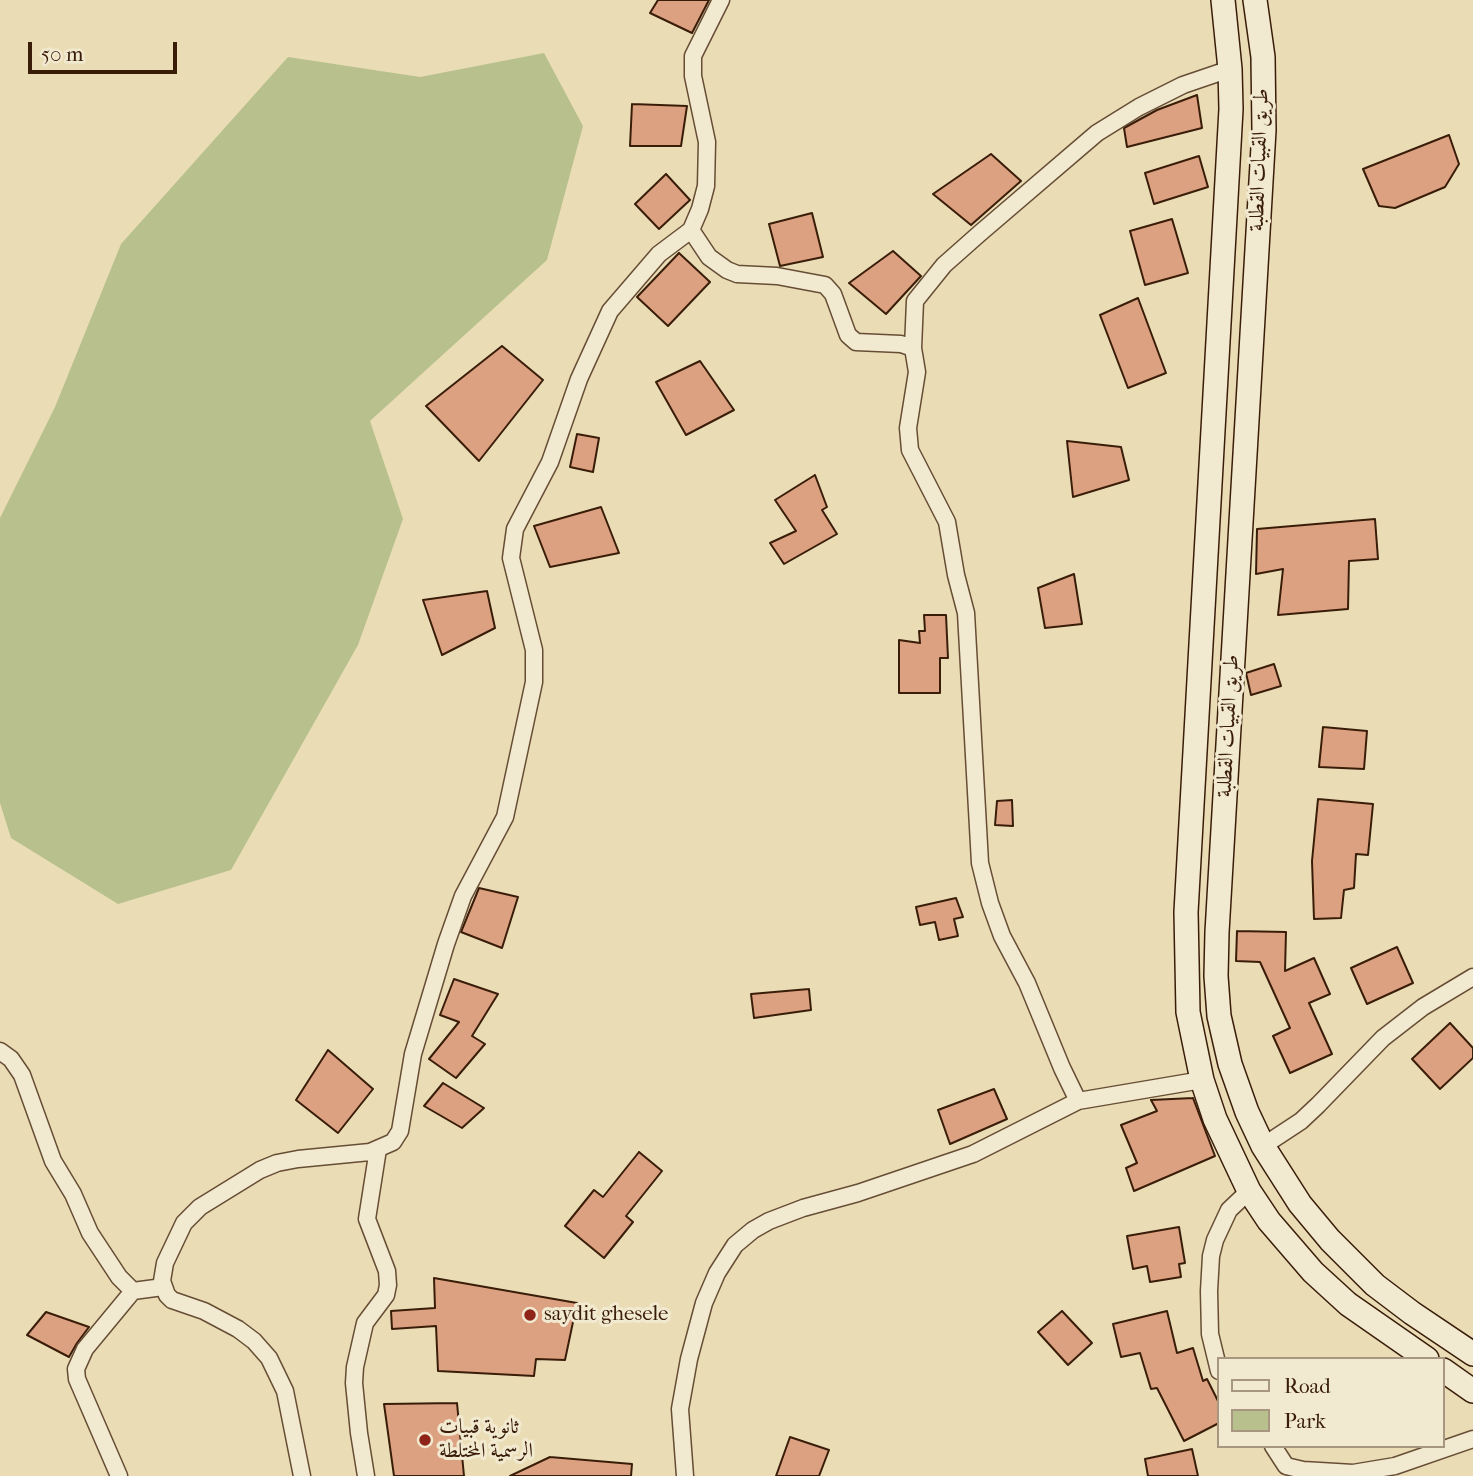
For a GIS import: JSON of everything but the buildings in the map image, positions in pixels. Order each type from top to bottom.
[{"type":"main road","points":[[1223,0],[1231,109],[1186,912],[1188,1012],[1202,1080],[1225,1144],[1249,1191],[1269,1221],[1313,1272],[1348,1304],[1424,1357]]},
{"type":"main road","name":"طريق القبيات القطلبة","points":[[1255,0],[1263,57],[1264,130],[1216,975],[1219,1016],[1230,1064],[1247,1112],[1263,1146],[1300,1204],[1352,1262],[1394,1300],[1473,1354]]},
{"type":"main road","points":[[1186,975],[1216,975]]},
{"type":"main road","points":[[1445,1371],[1473,1391]]},
{"type":"street","points":[[302,1476],[285,1391],[269,1358],[254,1341],[238,1329],[204,1311],[172,1300],[163,1287],[165,1263],[184,1223],[200,1207],[260,1170],[277,1163],[379,1149],[393,1142],[400,1130],[413,1054],[446,944],[463,897],[505,817],[535,679],[536,666],[530,631],[511,558],[516,529],[550,462],[579,379],[610,312],[659,254],[691,230],[706,186],[707,142],[693,76],[693,56],[721,0]]},
{"type":"street","points":[[1078,1101],[1027,984],[1002,936],[983,876],[978,846],[966,613],[947,522],[910,450],[908,428],[917,372],[913,348],[915,301],[944,265],[1097,133],[1139,107],[1183,85],[1230,69]]},
{"type":"street","points":[[691,230],[709,257],[727,270],[737,274],[778,276],[825,285],[833,294],[848,335],[856,342],[901,344],[913,348]]},
{"type":"street","points":[[1263,1146],[1301,1121],[1383,1038],[1423,1007],[1473,977]]},
{"type":"street","points":[[0,1051],[11,1059],[22,1074],[53,1161],[73,1194],[90,1233],[119,1277],[133,1291]]},
{"type":"street","points":[[685,1476],[680,1409],[689,1359],[704,1303],[717,1273],[735,1245],[753,1230],[769,1221],[974,1154],[1078,1101],[1202,1080]]},
{"type":"street","points":[[366,1476],[354,1383],[365,1323],[386,1295],[388,1285],[387,1271],[367,1219],[379,1149]]},
{"type":"street","points":[[1218,1367],[1210,1334],[1211,1256],[1215,1240],[1229,1210],[1249,1191]]},
{"type":"street","points":[[119,1476],[77,1379],[76,1369],[85,1349],[133,1291],[163,1287]]},
{"type":"street","points":[[1274,1448],[1286,1471],[1362,1473],[1395,1466],[1473,1440]]},
{"type":"green space","points":[[544,53],[583,126],[547,260],[370,421],[403,519],[358,645],[231,870],[118,904],[11,838],[0,803],[0,518],[55,407],[121,244],[288,57],[420,77]]},
{"type":"place","name":"saydit ghesele","points":[[530,1315]]},
{"type":"place","name":"ثانوية قبيات الرسمية المختلطة","points":[[425,1440]]}]
